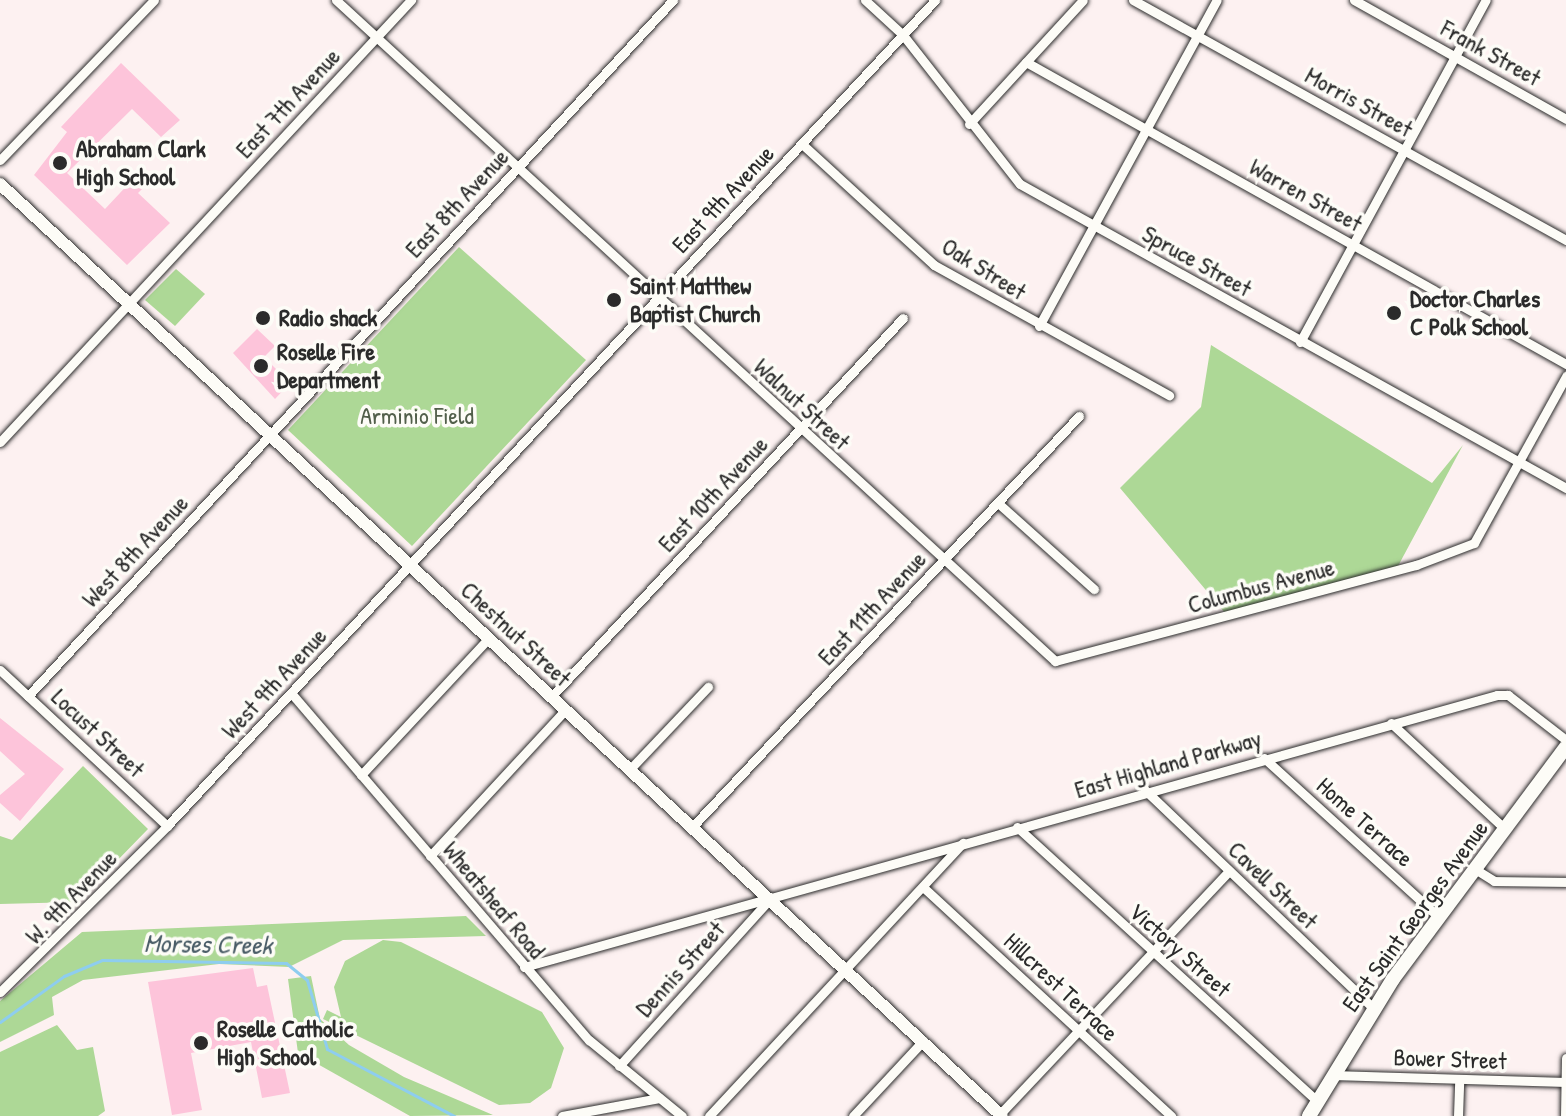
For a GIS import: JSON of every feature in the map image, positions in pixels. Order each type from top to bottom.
[{"type":"main road","name":"East Saint Georges Avenue","points":[[1309,1116],[1374,1009],[1566,747]]},
{"type":"street","points":[[0,160],[154,0]]},
{"type":"street","name":"Walnut Street","points":[[336,0],[1041,652],[1055,661],[1071,658]]},
{"type":"street","name":"East 7th Avenue","points":[[0,442],[411,0]]},
{"type":"street","name":"East 8th Avenue","points":[[271,433],[673,0]]},
{"type":"street","name":"Spruce Street","points":[[865,0],[903,35],[969,124],[1020,184],[1566,488]]},
{"type":"street","name":"East 9th Avenue","points":[[410,566],[935,0]]},
{"type":"street","points":[[969,124],[1083,0]]},
{"type":"street","name":"Morris Street","points":[[1133,0],[1566,240]]},
{"type":"street","points":[[1039,326],[1217,0]]},
{"type":"street","name":"Frank Street","points":[[1354,0],[1566,119]]},
{"type":"street","points":[[1300,342],[1486,0]]},
{"type":"street","name":"Warren Street","points":[[1026,62],[1566,364]]},
{"type":"street","name":"Oak Street","points":[[802,144],[934,265],[1039,326],[1169,395]]},
{"type":"street","name":"Chestnut Street","points":[[0,184],[1001,1115]]},
{"type":"street","name":"East 10th Avenue","points":[[551,697],[903,318]]},
{"type":"street","points":[[1519,462],[1566,376]]},
{"type":"street","name":"East 11th Avenue","points":[[693,826],[1079,416]]},
{"type":"street","name":"West 8th Avenue","points":[[28,696],[271,433]]},
{"type":"street","name":"Columbus Avenue","points":[[1071,658],[1461,549],[1481,535],[1519,462]]},
{"type":"street","points":[[998,503],[1094,589]]},
{"type":"street","name":"West 9th Avenue","points":[[167,826],[410,566]]},
{"type":"street","points":[[361,775],[488,639]]},
{"type":"street","name":"Locust Street","points":[[0,670],[167,826]]},
{"type":"street","points":[[631,768],[708,687]]},
{"type":"street","name":"Wheatsheaf Road","points":[[292,694],[524,967],[619,1066],[682,1116]]},
{"type":"street","name":"East Highland Parkway","points":[[524,967],[1145,790],[1391,723],[1508,695],[1566,740]]},
{"type":"street","points":[[430,856],[565,710]]},
{"type":"street","points":[[1391,723],[1505,829]]},
{"type":"street","name":"Home Terrace","points":[[1264,758],[1439,917]]},
{"type":"street","name":"Cavell Street","points":[[1145,790],[1374,1009]]},
{"type":"street","name":"W. 9th Avenue","points":[[0,992],[167,826]]},
{"type":"street","name":"Victory Street","points":[[1017,827],[1317,1101]]},
{"type":"street","points":[[709,1116],[966,841]]},
{"type":"street","points":[[1475,869],[1494,881],[1566,882]]},
{"type":"street","points":[[1001,1115],[1229,871]]},
{"type":"street","name":"Hillcrest Terrace","points":[[923,887],[1171,1116]]},
{"type":"street","name":"Dennis Street","points":[[619,1066],[770,898]]},
{"type":"street","points":[[853,1116],[923,1041]]},
{"type":"street","points":[[1565,1116],[1566,1058]]},
{"type":"street","name":"Bower Street","points":[[1332,1075],[1566,1082]]},
{"type":"street","points":[[1458,1116],[1459,1079]]},
{"type":"street","points":[[562,1116],[659,1098]]},
{"type":"green space","name":"Arminio Field","points":[[459,247],[586,360],[412,546],[288,430]]},
{"type":"green space","points":[[176,269],[205,294],[175,326],[145,300]]},
{"type":"green space","points":[[1211,345],[1432,483],[1463,445],[1397,568],[1226,614],[1120,488],[1201,407]]},
{"type":"green space","points":[[83,766],[148,829],[77,902],[0,904],[0,836],[12,840]]},
{"type":"green space","points":[[466,916],[486,936],[343,940],[289,967],[219,964],[83,980],[52,997],[54,1015],[0,1042],[0,1001],[82,932]]},
{"type":"green space","points":[[383,940],[401,942],[542,1012],[564,1048],[551,1088],[530,1103],[499,1105],[323,1019],[327,1010],[341,1017],[334,987],[345,961]]},
{"type":"green space","points":[[311,976],[320,1019],[349,1045],[404,1077],[493,1115],[410,1116],[298,1053],[288,979]]},
{"type":"green space","points":[[57,1025],[77,1050],[93,1047],[105,1111],[98,1116],[0,1116],[0,1052]]},
{"type":"building","name":"Abraham Clark High School","points":[[121,63],[180,120],[161,137],[132,109],[67,173],[105,209],[134,178],[144,187],[138,193],[170,223],[127,265],[34,175],[67,132],[61,127]]},
{"type":"building","name":"Roselle Fire Department","points":[[257,329],[275,346],[264,357],[290,383],[275,399],[233,353]]},
{"type":"building","points":[[0,718],[64,769],[20,821],[0,803],[0,795],[25,774],[0,751]]},
{"type":"building","name":"Roselle Catholic High School","points":[[253,968],[257,987],[267,985],[290,1093],[262,1098],[251,1042],[191,1053],[202,1110],[172,1115],[148,982]]},
{"type":"waterway","name":"Morses Creek","points":[[0,1022],[64,976],[102,960],[286,963],[307,980],[327,1049],[454,1116]]},
{"type":"place","name":"Abraham Clark High School","points":[[60,163]]},
{"type":"place","name":"Saint Matthew Baptist Church","points":[[614,300]]},
{"type":"place","name":"Doctor Charles C Polk School","points":[[1394,313]]},
{"type":"place","name":"Radio shack","points":[[263,318]]},
{"type":"place","name":"Roselle Fire Department","points":[[261,366]]},
{"type":"place","name":"Roselle Catholic High School","points":[[201,1043]]}]
